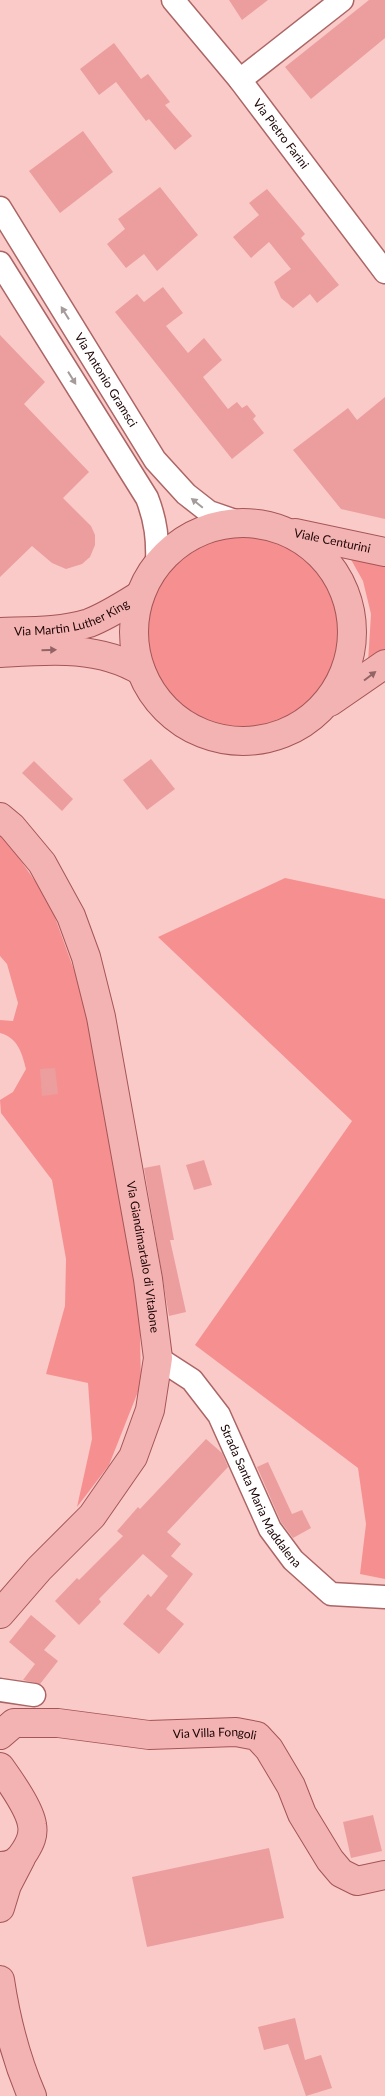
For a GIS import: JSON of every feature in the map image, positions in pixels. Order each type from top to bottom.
[{"type":"main road","points":[[324,705],[343,676],[352,641],[349,606],[334,573],[310,547],[279,530],[260,524],[241,523],[209,528],[180,542],[157,564],[140,595],[134,629],[134,646],[141,672],[155,697],[175,718],[201,733],[230,741],[261,740],[290,731],[308,720],[324,705],[385,664]]},
{"type":"main road","name":"Viale Centurini","points":[[279,530],[385,552]]},
{"type":"main road","name":"Via Martin Luther King","points":[[1,637],[88,623],[114,612],[140,595]]},
{"type":"main road","name":"Via Martin Luther King","points":[[1,637],[53,650],[95,653],[128,663],[141,672]]},
{"type":"main road","points":[[0,817],[42,863]]},
{"type":"main road","points":[[0,829],[42,863]]},
{"type":"main road","name":"Via Giandimartalo di Vitalone","points":[[0,1614],[39,1569],[92,1516],[132,1457],[150,1410],[158,1358],[148,1278],[101,1017],[86,957],[71,916],[42,863]]},
{"type":"main road","name":"Via Villa Fongoli","points":[[0,1735],[14,1722],[58,1723],[149,1735],[236,1732],[257,1736],[269,1749],[291,1786],[302,1814],[330,1860],[341,1873],[357,1881],[385,1875]]},
{"type":"main road","points":[[0,1767],[17,1791],[32,1825],[31,1841],[10,1862],[7,1885],[0,1908]]},
{"type":"main road","points":[[0,1980],[4,2010],[24,2077],[32,2096]]},
{"type":"street","name":"Via Pietro Farini","points":[[173,0],[240,80],[385,272]]},
{"type":"street","points":[[240,80],[342,0]]},
{"type":"street","name":"Via Antonio Gramsci","points":[[0,208],[155,460],[186,494],[209,512],[241,523]]},
{"type":"street","points":[[0,263],[147,498],[154,518],[158,542],[157,564]]},
{"type":"street","name":"Strada Santa Maria Maddalena","points":[[158,1358],[192,1380],[219,1415],[270,1528],[292,1560],[331,1594],[385,1598]]},
{"type":"street","points":[[0,1690],[34,1694]]},
{"type":"shaded area","points":[[242,536],[270,540],[295,552],[310,564],[322,579],[334,604],[338,632],[334,660],[322,685],[310,700],[295,712],[270,724],[242,728],[214,724],[189,712],[174,700],[162,685],[150,660],[146,632],[150,604],[162,579],[174,564],[189,552],[214,540]]},
{"type":"shaded area","points":[[349,556],[385,564],[385,649],[368,662],[371,614],[363,581]]},
{"type":"shaded area","points":[[0,831],[49,901],[111,1072],[138,1227],[141,1384],[109,1465],[77,1507],[92,1439],[88,1383],[46,1374],[65,1306],[66,1259],[52,1180],[1,1113],[0,1100],[13,1092],[26,1069],[21,1052],[15,1042],[0,1033],[0,1020],[13,1021],[18,1003],[7,964],[0,956]]},
{"type":"shaded area","points":[[285,878],[385,899],[385,1579],[360,1574],[366,1524],[358,1468],[195,1345],[352,1121],[158,937]]},
{"type":"building","points":[[229,0],[268,0],[242,20]]},
{"type":"building","points":[[369,0],[385,0],[385,38],[311,99],[285,67]]},
{"type":"building","points":[[114,43],[141,79],[148,74],[170,102],[165,105],[192,136],[175,150],[149,119],[146,121],[116,82],[99,95],[80,69]]},
{"type":"building","points":[[83,131],[113,172],[60,213],[29,171]]},
{"type":"building","points":[[160,187],[198,235],[157,271],[144,254],[126,268],[107,244],[125,229],[118,219]]},
{"type":"building","points":[[267,189],[305,234],[301,238],[339,285],[317,303],[310,294],[293,308],[281,298],[274,282],[291,269],[269,242],[251,258],[233,237],[259,215],[249,203]]},
{"type":"building","points":[[163,287],[183,313],[166,326],[188,353],[204,338],[222,360],[203,377],[228,409],[237,402],[242,408],[247,405],[256,416],[253,419],[264,433],[232,459],[115,312],[137,294],[144,302]]},
{"type":"building","points":[[0,335],[45,382],[24,404],[89,472],[63,498],[91,526],[95,535],[95,545],[90,557],[82,564],[66,569],[52,563],[32,546],[0,577]]},
{"type":"building","points":[[385,397],[385,519],[341,509],[293,450],[348,408],[357,420]]},
{"type":"building","points":[[151,759],[175,789],[147,810],[123,780]]},
{"type":"building","points":[[34,761],[73,799],[62,811],[22,773]]},
{"type":"building","points":[[55,1068],[58,1094],[42,1096],[40,1069]]},
{"type":"building","points":[[204,1160],[212,1185],[194,1190],[186,1165]]},
{"type":"building","points":[[160,1165],[174,1240],[170,1240],[186,1312],[169,1316],[144,1168]]},
{"type":"building","points":[[206,1439],[222,1453],[228,1467],[167,1532],[181,1544],[171,1556],[193,1574],[166,1609],[184,1624],[159,1654],[123,1624],[148,1594],[151,1597],[168,1576],[143,1554],[99,1599],[101,1602],[79,1625],[55,1601],[123,1536],[117,1531],[138,1507],[140,1509]]},
{"type":"building","points":[[268,1462],[292,1514],[302,1510],[311,1528],[293,1538],[281,1522],[257,1467]]},
{"type":"building","points":[[31,1615],[56,1636],[44,1650],[58,1661],[40,1684],[23,1680],[35,1664],[9,1642]]},
{"type":"building","points":[[373,1815],[382,1851],[351,1858],[343,1822]]},
{"type":"building","points":[[269,1848],[284,1918],[147,1947],[132,1877]]},
{"type":"building","points":[[295,2018],[305,2060],[321,2055],[332,2088],[306,2096],[288,2044],[264,2050],[258,2027]]}]
